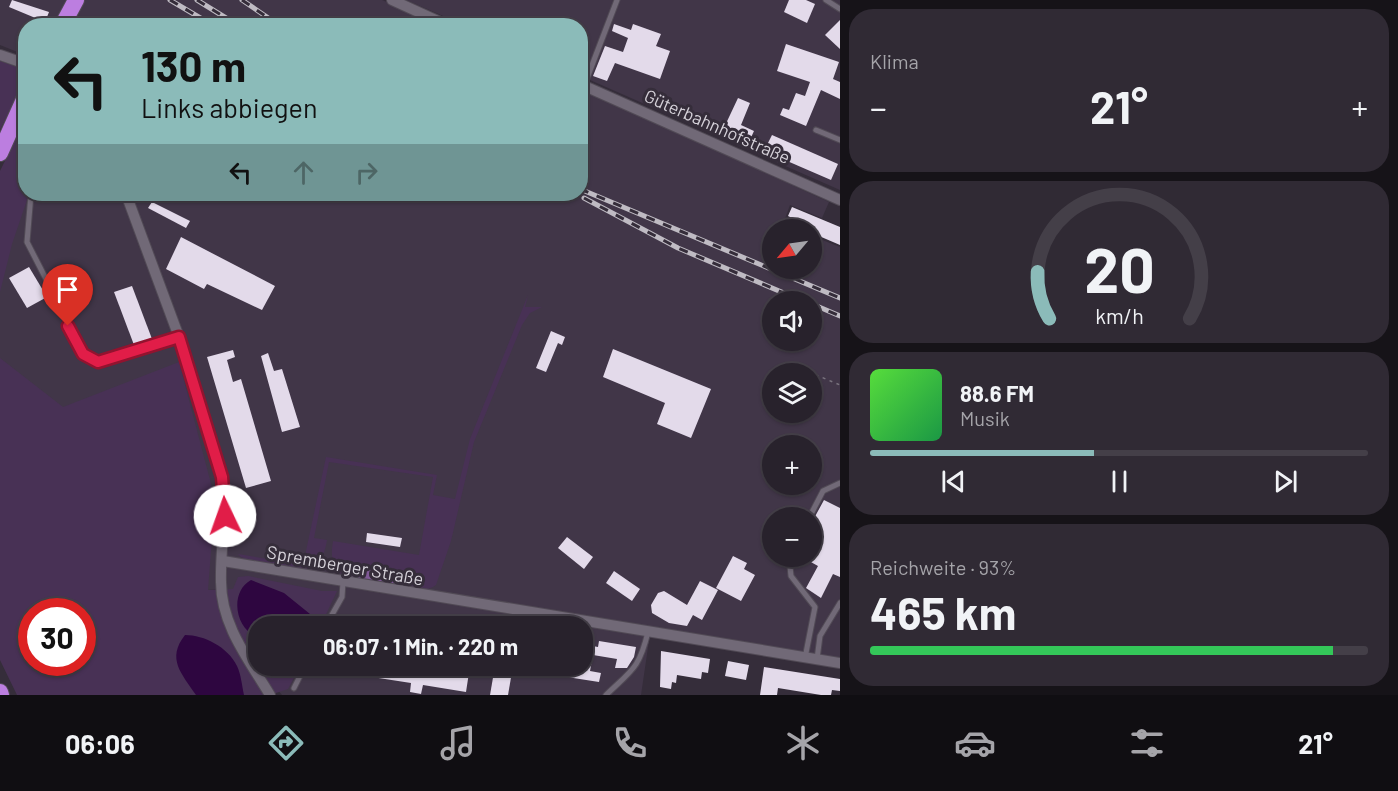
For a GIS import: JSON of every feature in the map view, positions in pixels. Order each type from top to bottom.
[{"type":"highway","points":[[66,18],[76,0]]},
{"type":"highway","points":[[0,153],[18,112]]},
{"type":"street","points":[[392,0],[431,18]]},
{"type":"street","points":[[0,55],[18,61]]},
{"type":"street","name":"Güterbahnhofstraße","points":[[588,88],[840,200]]},
{"type":"street","points":[[129,201],[179,337],[222,477],[225,499],[221,583],[230,626],[270,695]]},
{"type":"street","name":"Spremberger Straße","points":[[223,561],[840,663]]},
{"type":"lane","points":[[588,70],[617,0]]},
{"type":"lane","points":[[826,0],[840,9]]},
{"type":"lane","points":[[816,130],[840,140]]},
{"type":"lane","points":[[30,201],[27,242],[86,357],[103,362],[179,337]]},
{"type":"lane","points":[[815,507],[823,491],[840,483]]},
{"type":"lane","points":[[790,567],[791,576],[815,607],[811,659]]},
{"type":"lane","points":[[331,616],[342,597],[343,582]]},
{"type":"lane","points":[[811,659],[820,636],[840,603]]},
{"type":"lane","points":[[606,695],[631,673],[642,658],[648,632]]},
{"type":"lane","points":[[294,688],[300,676]]},
{"type":"path","points":[[822,377],[840,385]]},
{"type":"shaded area","points":[[0,0],[382,0],[425,18],[18,18],[18,52],[0,45]]},
{"type":"shaded area","points":[[406,0],[840,0],[840,190],[588,79],[588,18],[448,18]]},
{"type":"shaded area","points":[[0,61],[18,67],[18,94],[0,130]]},
{"type":"shaded area","points":[[588,91],[794,183],[794,186],[829,202],[822,218],[790,205],[785,219],[762,219],[762,279],[822,279],[822,240],[840,247],[840,659],[651,627],[641,695],[282,695],[266,676],[593,676],[593,616],[248,616],[248,654],[241,646],[221,589],[208,590],[0,482],[0,249],[23,201],[588,201]]},
{"type":"shaded area","points":[[18,134],[18,201],[27,201],[12,244],[0,292],[0,171]]},
{"type":"shaded area","points":[[528,295],[525,307],[542,307],[530,313],[522,325],[474,442],[451,541],[436,585],[429,589],[413,589],[369,574],[348,574],[350,579],[339,572],[332,559],[333,541],[419,555],[433,477],[329,462],[314,538],[327,540],[320,560],[309,568],[302,569],[248,560],[238,554],[303,565],[326,457],[437,475],[433,495],[455,499],[470,439]]},
{"type":"shaded area","points":[[0,358],[63,407],[179,362],[215,499],[208,590],[233,589],[238,577],[248,576],[322,591],[337,591],[325,616],[248,616],[248,676],[295,676],[288,689],[270,695],[17,695],[0,660]]},
{"type":"shaded area","points":[[344,566],[376,571],[380,579],[388,574],[396,576],[401,583],[398,586],[350,579]]},
{"type":"shaded area","points":[[251,580],[284,593],[310,616],[248,616],[248,631],[240,619],[237,601],[244,586]]},
{"type":"shaded area","points":[[185,635],[200,637],[215,643],[228,653],[238,669],[244,695],[196,695],[181,673],[176,659],[179,644]]},
{"type":"building","points":[[12,0],[49,12],[47,18],[35,18],[9,7]]},
{"type":"building","points":[[789,0],[806,0],[815,4],[807,23],[784,12]]},
{"type":"building","points":[[840,20],[840,49],[825,35]]},
{"type":"building","points":[[614,24],[631,30],[633,24],[661,34],[656,46],[670,51],[660,79],[615,63],[607,81],[593,76],[605,46],[623,52],[628,38],[612,31]]},
{"type":"building","points":[[786,44],[839,62],[833,79],[840,82],[840,99],[821,90],[806,126],[780,115],[783,108],[789,110],[796,93],[805,96],[810,82],[777,71]]},
{"type":"building","points":[[738,98],[750,103],[741,125],[754,131],[748,144],[722,132]]},
{"type":"building","points":[[772,135],[838,164],[831,180],[764,151]]},
{"type":"building","points":[[152,202],[190,221],[186,228],[148,208]]},
{"type":"building","points":[[792,207],[821,219],[792,219],[788,216]]},
{"type":"building","points":[[822,220],[840,227],[840,245],[822,237]]},
{"type":"building","points":[[181,237],[275,286],[262,310],[207,284],[204,289],[166,269]]},
{"type":"building","points":[[29,267],[47,297],[27,308],[9,278]]},
{"type":"building","points":[[132,286],[152,339],[134,345],[114,292]]},
{"type":"building","points":[[551,331],[565,337],[562,345],[558,343],[546,372],[536,368]]},
{"type":"building","points":[[613,349],[711,389],[691,438],[657,424],[665,403],[603,377]]},
{"type":"building","points":[[233,350],[235,357],[227,360],[233,382],[241,379],[271,481],[246,488],[207,357]]},
{"type":"building","points":[[268,353],[274,371],[282,369],[300,427],[282,432],[261,356]]},
{"type":"building","points":[[824,500],[840,508],[840,577],[833,574],[821,598],[806,588],[817,567],[822,567],[822,507],[820,507]]},
{"type":"building","points":[[367,533],[402,538],[400,547],[366,542]]},
{"type":"building","points":[[567,537],[593,557],[584,569],[558,548]]},
{"type":"building","points":[[733,556],[747,563],[744,569],[755,575],[741,601],[716,588]]},
{"type":"building","points":[[614,571],[640,589],[632,601],[606,583]]},
{"type":"building","points":[[700,581],[718,590],[702,620],[693,615],[687,626],[669,623],[652,613],[651,605],[658,593],[664,591],[687,605]]},
{"type":"building","points":[[599,641],[636,647],[634,657],[627,668],[615,668],[617,659],[593,655],[593,646],[598,647]]},
{"type":"building","points":[[661,651],[710,659],[708,673],[702,672],[701,679],[677,675],[676,683],[672,682],[671,689],[660,687]]},
{"type":"building","points":[[728,661],[749,665],[746,680],[725,676]]},
{"type":"building","points":[[764,667],[840,679],[840,691],[832,690],[831,695],[821,695],[778,688],[777,695],[760,695]]},
{"type":"building","points":[[593,672],[601,673],[599,682],[560,676],[593,676]]},
{"type":"building","points":[[366,676],[468,676],[466,692],[423,685],[421,694],[410,692],[411,683]]},
{"type":"building","points":[[493,676],[511,676],[508,695],[490,695]]},
{"type":"railway","points":[[170,0],[200,18]]},
{"type":"railway","points":[[197,0],[226,18]]},
{"type":"railway","points":[[242,0],[268,18]]},
{"type":"railway","points":[[588,192],[840,298]]},
{"type":"railway","points":[[588,200],[678,248],[779,291]]},
{"type":"railway","points":[[822,308],[840,316]]},
{"type":"route","points":[[68,326],[83,354],[94,362],[105,362],[179,337],[222,477],[225,516]]}]
